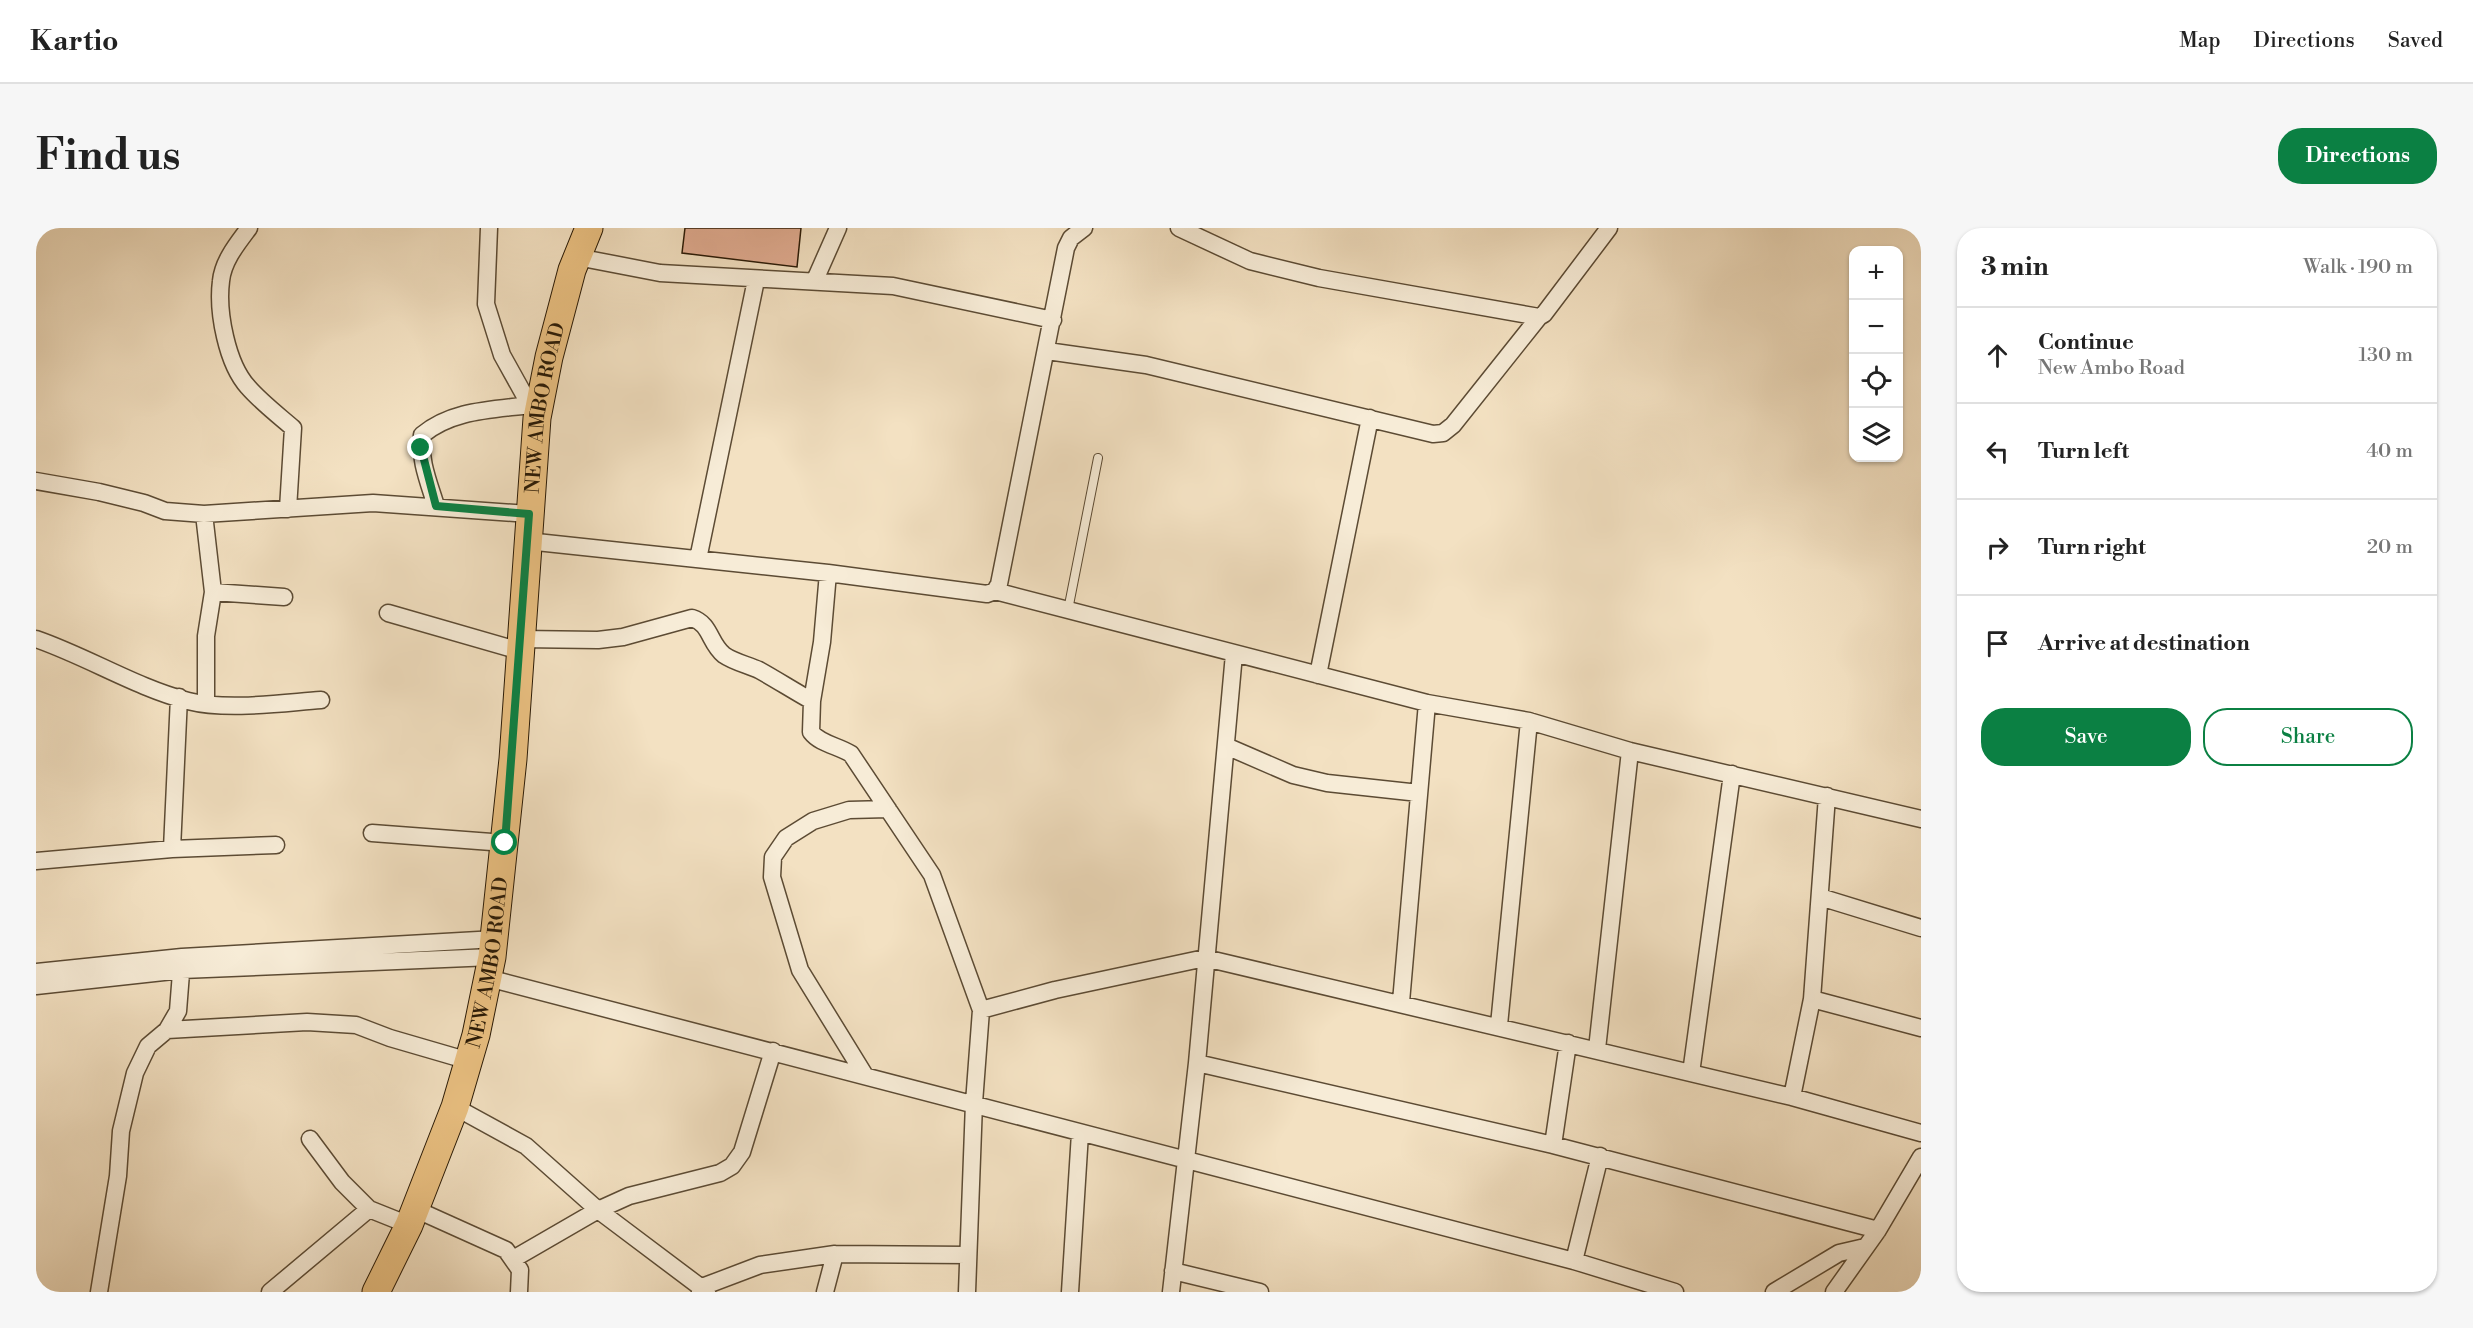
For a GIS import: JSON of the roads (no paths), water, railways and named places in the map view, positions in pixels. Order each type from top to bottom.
[{"type":"main road","name":"NEW AMBO ROAD","points":[[376,1292],[412,1217],[455,1107],[469,1061],[492,958],[505,843],[520,645],[533,411],[577,257],[589,228]]},
{"type":"street","points":[[249,228],[231,253],[221,280],[223,323],[232,362],[247,387],[292,428],[294,437],[288,509]]},
{"type":"street","points":[[436,506],[425,470],[421,448],[422,435],[436,423],[453,416],[533,411],[502,355],[486,304],[489,228]]},
{"type":"street","points":[[815,280],[838,228]]},
{"type":"street","points":[[527,541],[828,573],[987,594],[995,591],[998,588],[1066,248],[1071,238],[1084,228]]},
{"type":"street","points":[[1179,228],[1250,261],[1319,278],[1539,317]]},
{"type":"street","points":[[1047,351],[1146,365],[1433,434],[1443,433],[1461,416],[1539,317],[1544,314],[1609,228]]},
{"type":"street","points":[[577,257],[660,273],[892,286],[1053,320]]},
{"type":"street","points":[[698,559],[756,280]]},
{"type":"street","points":[[1318,675],[1370,418]]},
{"type":"street","points":[[36,481],[133,500],[165,511],[204,514],[373,503],[529,514]]},
{"type":"street","points":[[204,514],[213,592],[206,636],[206,704]]},
{"type":"street","points":[[828,573],[822,642],[812,701],[811,732],[824,742],[839,746],[851,754],[932,875],[981,1010],[974,1103],[967,1292]]},
{"type":"street","points":[[995,591],[1427,703],[1529,721],[1630,751],[1921,819]]},
{"type":"street","points":[[213,592],[284,597]]},
{"type":"street","points":[[388,613],[520,645],[623,637],[692,618],[701,621],[708,629],[712,643],[725,656],[758,670],[812,701]]},
{"type":"street","points":[[36,639],[105,668],[133,683],[206,704],[321,700]]},
{"type":"street","points":[[1171,1292],[1197,1063],[1234,654]]},
{"type":"street","points":[[172,849],[179,697]]},
{"type":"street","points":[[1401,1002],[1427,703]]},
{"type":"street","points":[[1499,1026],[1529,721]]},
{"type":"street","points":[[1226,746],[1293,775],[1327,783],[1419,794]]},
{"type":"street","points":[[1597,1049],[1630,751]]},
{"type":"street","points":[[1691,1073],[1732,774]]},
{"type":"street","points":[[1792,1097],[1812,999],[1827,796]]},
{"type":"street","points":[[864,1074],[800,970],[772,877],[773,857],[786,838],[813,821],[849,810],[888,810]]},
{"type":"street","points":[[372,833],[505,843]]},
{"type":"street","points":[[36,861],[172,849],[276,845]]},
{"type":"street","points":[[1820,897],[1921,928]]},
{"type":"street","points":[[36,972],[182,963],[492,958],[773,1051],[1185,1161],[1574,1261],[1675,1292]]},
{"type":"street","points":[[981,1010],[1055,990],[1205,958],[1597,1049],[1792,1097],[1921,1133]]},
{"type":"street","points":[[36,986],[182,963]]},
{"type":"street","points":[[99,1292],[118,1176],[121,1131],[135,1073],[148,1046],[167,1029],[178,1011],[182,963]]},
{"type":"street","points":[[1812,999],[1921,1028]]},
{"type":"street","points":[[167,1029],[307,1022],[356,1025],[390,1038],[469,1061]]},
{"type":"street","points":[[1553,1144],[1568,1042]]},
{"type":"street","points":[[515,1258],[598,1210],[628,1196],[720,1173],[732,1166],[742,1152],[773,1051]]},
{"type":"street","points":[[1197,1063],[1553,1144],[1878,1230]]},
{"type":"street","points":[[455,1107],[526,1146],[598,1210],[703,1290],[760,1265],[835,1254],[968,1255]]},
{"type":"street","points":[[1070,1292],[1080,1133]]},
{"type":"street","points":[[310,1139],[342,1182],[369,1209],[412,1217],[506,1250],[515,1258],[520,1270],[519,1292]]},
{"type":"street","points":[[1574,1261],[1600,1156]]},
{"type":"street","points":[[1833,1292],[1878,1230],[1921,1158]]},
{"type":"street","points":[[270,1292],[369,1209]]},
{"type":"street","points":[[1774,1292],[1839,1253],[1865,1247]]},
{"type":"street","points":[[825,1292],[835,1254]]},
{"type":"street","points":[[1173,1271],[1260,1292]]},
{"type":"lane","points":[[1068,610],[1098,458]]}]
